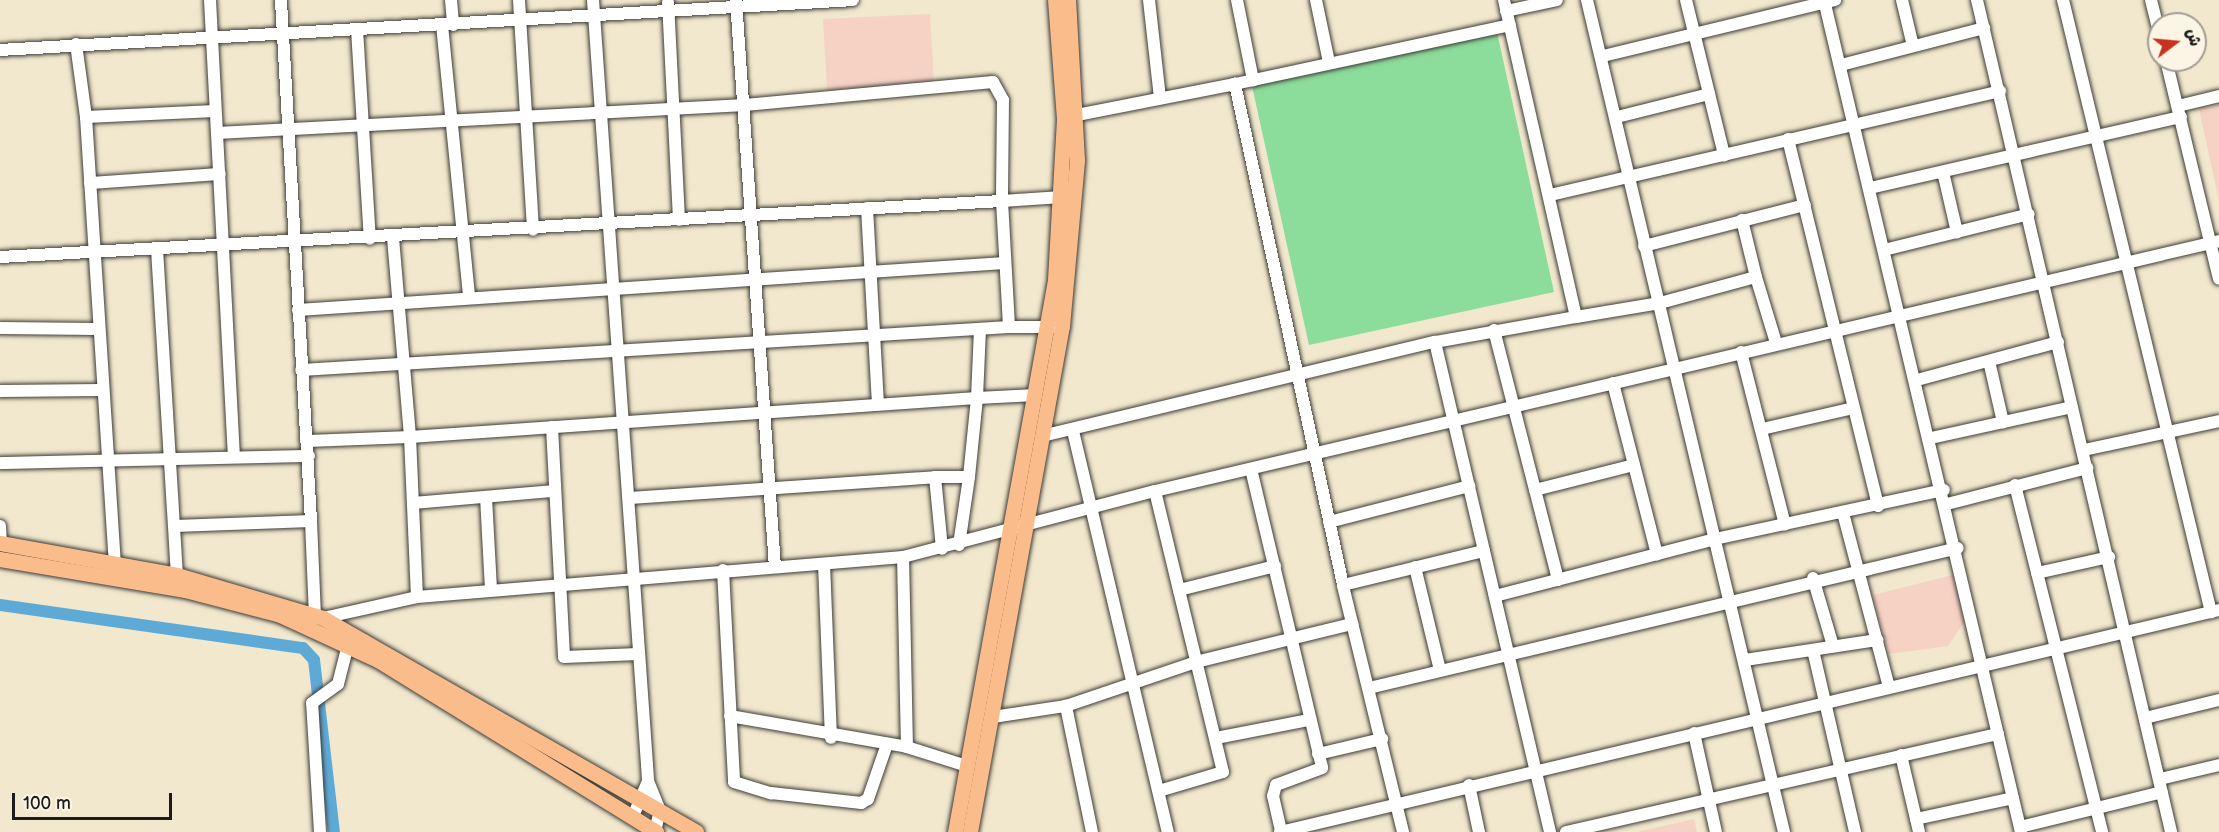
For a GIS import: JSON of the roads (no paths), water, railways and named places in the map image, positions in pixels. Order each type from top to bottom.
[{"type":"main road","points":[[955,832],[1036,395],[1056,326],[1064,119],[1055,0]]},
{"type":"main road","points":[[970,832],[993,717],[1042,436],[1056,326],[1077,115],[1068,0]]},
{"type":"main road","points":[[0,548],[115,561],[177,575],[319,617],[656,832]]},
{"type":"main road","points":[[0,548],[226,599],[349,638],[641,798],[696,832]]},
{"type":"street","points":[[210,0],[234,456]]},
{"type":"street","points":[[281,0],[291,242],[308,441],[311,521],[319,617],[417,597],[723,570],[824,564],[903,556],[942,549],[1155,490],[1251,470],[1776,343],[2215,242]]},
{"type":"street","points":[[451,0],[448,25],[452,120],[466,234],[469,297]]},
{"type":"street","points":[[519,0],[530,114],[533,230]]},
{"type":"street","points":[[0,50],[448,25],[521,19],[593,6],[853,0]]},
{"type":"street","points":[[1149,0],[1160,98]]},
{"type":"street","points":[[1236,0],[1253,80]]},
{"type":"street","points":[[1316,0],[1329,62]]},
{"type":"street","points":[[1557,0],[1505,6],[1550,195],[1576,317]]},
{"type":"street","points":[[1587,0],[1603,56],[1644,246],[1676,369],[1784,832]]},
{"type":"street","points":[[1686,0],[1724,155]]},
{"type":"street","points":[[1902,0],[1913,46]]},
{"type":"street","points":[[1977,0],[2046,280],[2072,407],[2127,632],[2171,832]]},
{"type":"street","points":[[1251,470],[1292,638],[1321,771],[1282,782],[1274,790],[1280,832],[1396,802],[2215,611],[2167,433],[2063,0]]},
{"type":"street","points":[[1603,56],[1828,1],[1884,250],[1958,548],[2021,829],[2162,792]]},
{"type":"street","points":[[736,2],[745,105],[761,344],[763,412],[775,567]]},
{"type":"street","points":[[669,4],[679,220]]},
{"type":"street","points":[[593,6],[612,289],[630,498],[638,654],[648,781],[660,810],[656,832]]},
{"type":"street","points":[[1077,115],[1235,84],[1510,25]]},
{"type":"street","points":[[1841,65],[1984,28]]},
{"type":"street","points":[[357,29],[370,239]]},
{"type":"street","points":[[76,44],[86,117],[97,329],[115,561]]},
{"type":"street","points":[[2169,72],[2215,242],[2219,279]]},
{"type":"street","points":[[217,133],[364,127],[530,114],[745,105],[993,82],[1003,100],[1002,201],[1009,327]]},
{"type":"street","points":[[1235,84],[1342,585],[1382,739],[1403,832]]},
{"type":"street","points":[[1550,195],[1854,122],[2000,91]]},
{"type":"street","points":[[1617,117],[1709,94]]},
{"type":"street","points":[[1870,188],[2097,138],[2180,112],[2219,96]]},
{"type":"street","points":[[86,117],[215,111]]},
{"type":"street","points":[[1788,139],[1878,506]]},
{"type":"street","points":[[1943,172],[1957,232]]},
{"type":"street","points":[[90,183],[220,174]]},
{"type":"street","points":[[0,257],[466,234],[752,214],[1062,197]]},
{"type":"street","points":[[1644,246],[1742,219],[1805,205]]},
{"type":"street","points":[[867,208],[871,336],[878,404]]},
{"type":"street","points":[[1884,250],[2029,214]]},
{"type":"street","points":[[1742,219],[1756,277],[1776,343]]},
{"type":"street","points":[[393,238],[411,437],[417,597]]},
{"type":"street","points":[[157,249],[177,575]]},
{"type":"street","points":[[298,310],[1004,263]]},
{"type":"street","points":[[1042,436],[1073,431],[1435,342],[1660,303],[1756,277]]},
{"type":"street","points":[[301,370],[405,366],[1009,327],[1056,326]]},
{"type":"street","points":[[0,328],[97,329]]},
{"type":"street","points":[[959,545],[977,398],[980,329]]},
{"type":"street","points":[[1494,330],[1516,407],[1558,580]]},
{"type":"street","points":[[1435,342],[1452,422],[1538,770],[1550,832]]},
{"type":"street","points":[[1917,380],[2058,342]]},
{"type":"street","points":[[1741,352],[1785,524]]},
{"type":"street","points":[[1989,361],[2003,423]]},
{"type":"street","points":[[1613,383],[1657,554]]},
{"type":"street","points":[[0,391],[102,390]]},
{"type":"street","points":[[308,441],[411,437],[1036,395]]},
{"type":"street","points":[[1931,438],[2072,407]]},
{"type":"street","points":[[1762,429],[1854,408]]},
{"type":"street","points":[[2084,450],[2219,421]]},
{"type":"street","points":[[552,427],[564,657],[638,654]]},
{"type":"street","points":[[1073,431],[1168,832]]},
{"type":"street","points":[[0,463],[171,456],[309,456]]},
{"type":"street","points":[[1535,490],[1634,465]]},
{"type":"street","points":[[1947,504],[2087,468]]},
{"type":"street","points":[[630,498],[935,477],[969,477]]},
{"type":"street","points":[[935,477],[942,549]]},
{"type":"street","points":[[2015,485],[2058,648],[2102,832]]},
{"type":"street","points":[[1329,522],[1469,486]]},
{"type":"street","points":[[1155,490],[1216,738],[1222,775],[1159,791]]},
{"type":"street","points":[[1495,596],[1715,539],[1878,506],[1944,490]]},
{"type":"street","points":[[413,503],[554,492]]},
{"type":"street","points":[[486,496],[491,590]]},
{"type":"street","points":[[1843,513],[1889,687]]},
{"type":"street","points":[[175,526],[311,521]]},
{"type":"street","points":[[0,526],[0,548]]},
{"type":"street","points":[[1369,688],[1858,567],[1958,548]]},
{"type":"street","points":[[1342,585],[1484,551]]},
{"type":"street","points":[[903,556],[907,747]]},
{"type":"street","points":[[2037,573],[2109,557]]},
{"type":"street","points":[[824,564],[831,738]]},
{"type":"street","points":[[1179,590],[1275,566]]},
{"type":"street","points":[[1415,567],[1440,670]]},
{"type":"street","points":[[723,570],[734,782],[771,793],[861,803],[868,799],[887,744]]},
{"type":"street","points":[[1813,578],[1833,646]]},
{"type":"street","points":[[993,717],[1066,706],[1196,662],[1352,624]]},
{"type":"street","points":[[320,832],[310,739],[316,695],[338,684],[349,638]]},
{"type":"street","points":[[1745,660],[1877,640]]},
{"type":"street","points":[[1813,650],[1855,832]]},
{"type":"street","points":[[2145,718],[2219,700]]},
{"type":"street","points":[[1066,706],[1092,832]]},
{"type":"street","points":[[730,717],[831,738],[907,747],[967,766]]},
{"type":"street","points":[[1216,738],[1309,720]]},
{"type":"street","points":[[1694,733],[1716,832]]},
{"type":"street","points":[[1566,832],[1998,734]]},
{"type":"street","points":[[1318,754],[1382,739]]},
{"type":"street","points":[[1901,755],[1919,832]]},
{"type":"street","points":[[2160,779],[2219,765]]},
{"type":"street","points":[[633,816],[648,781]]},
{"type":"street","points":[[1469,785],[1479,832]]},
{"type":"street","points":[[1916,819],[2013,798]]},
{"type":"waterway","points":[[0,605],[303,648],[314,660],[334,832]]}]
